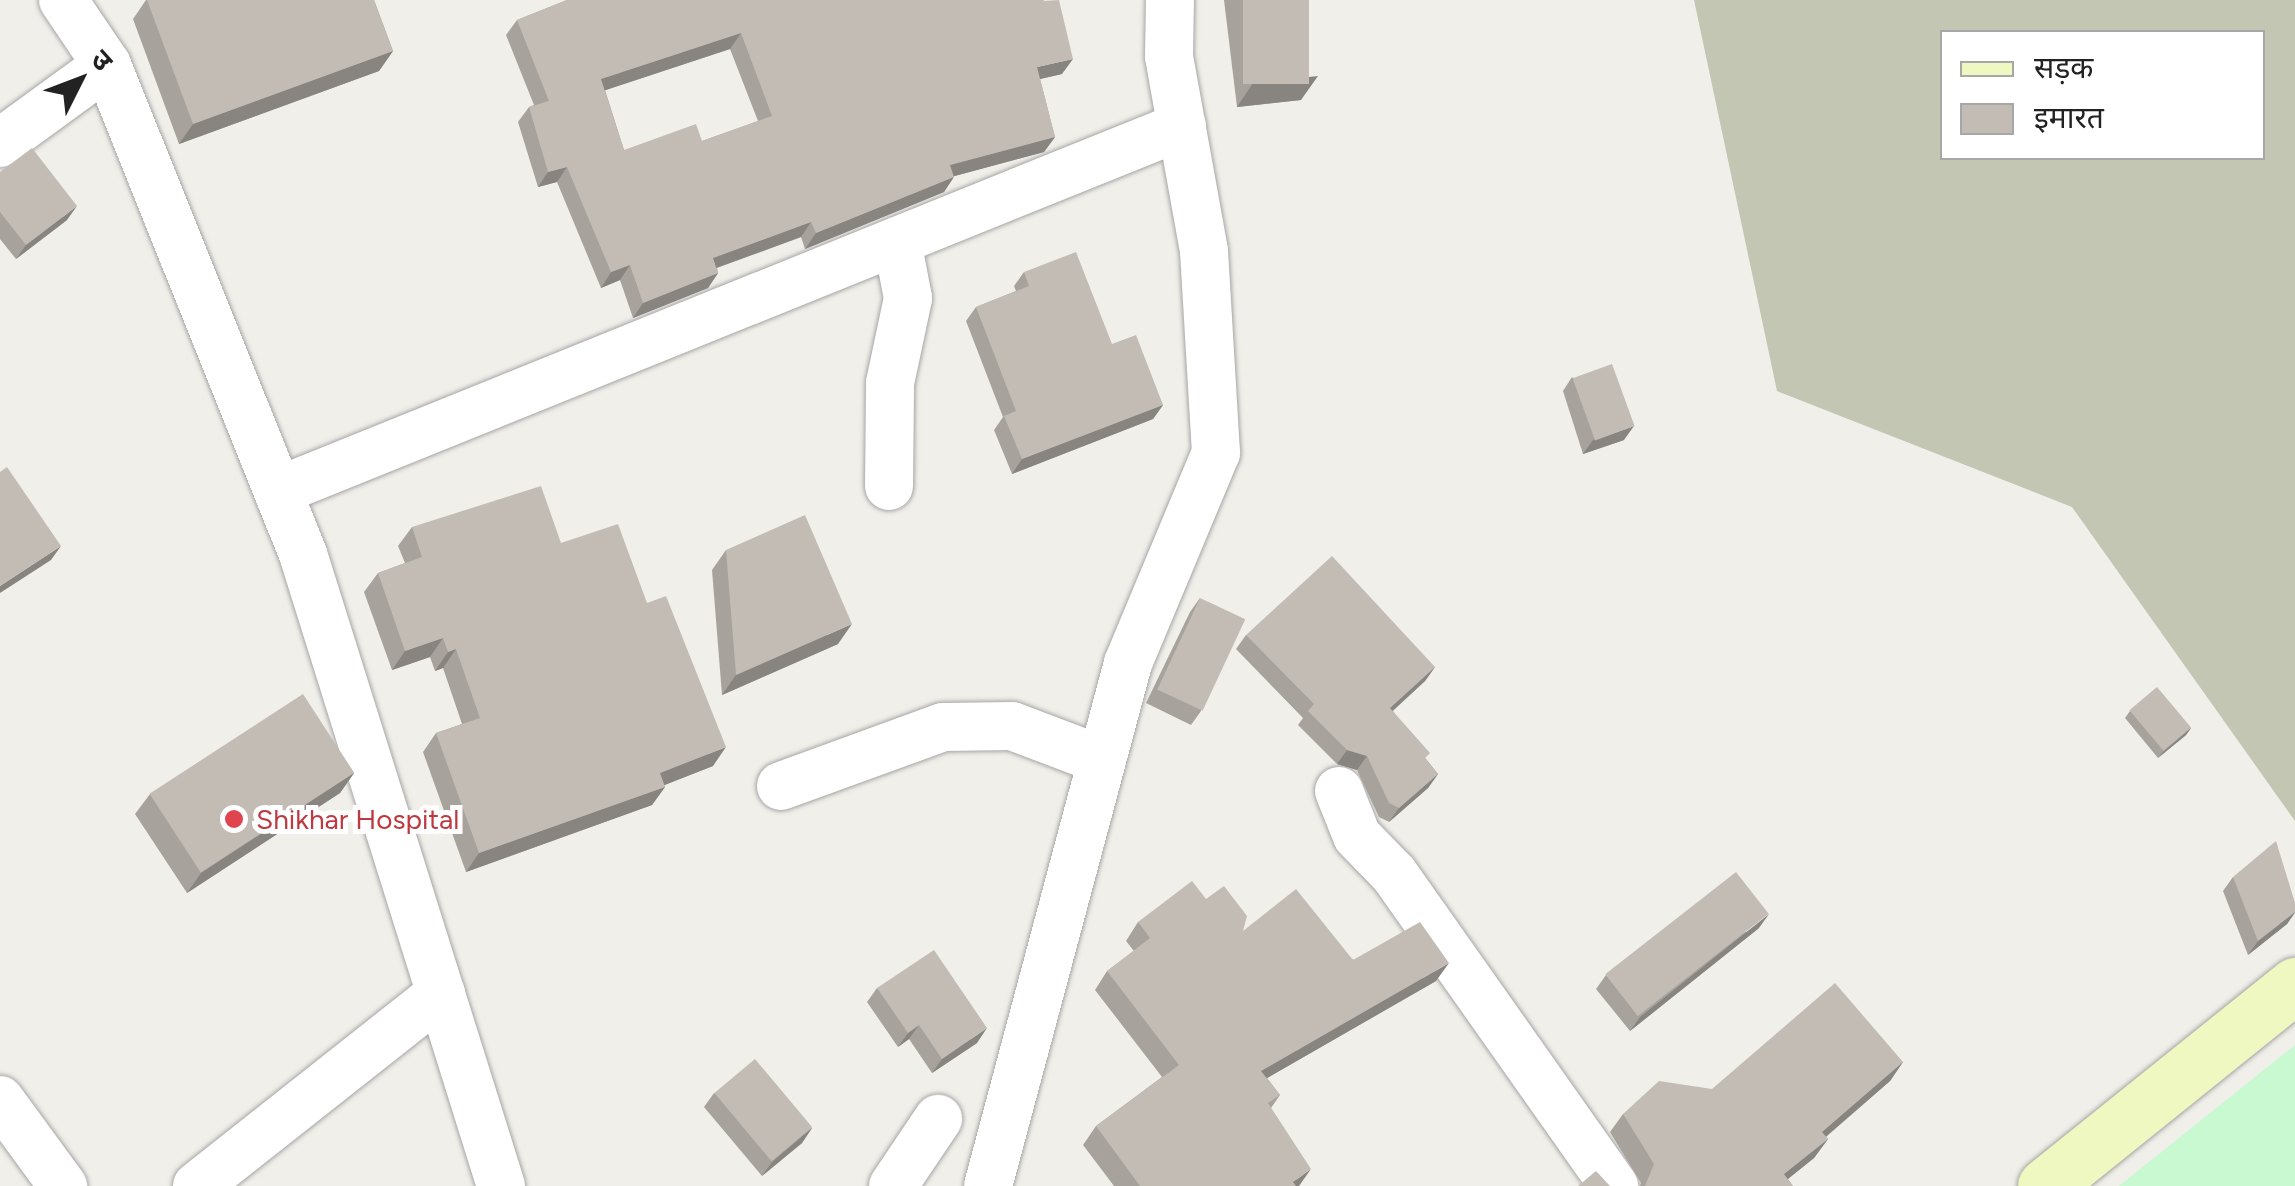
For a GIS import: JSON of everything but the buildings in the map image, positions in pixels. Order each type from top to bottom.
[{"type":"street","points":[[63,0],[107,65],[278,490],[501,1186]]},
{"type":"street","points":[[988,1186],[1128,663],[1216,454],[1204,251],[1169,56],[1170,0]]},
{"type":"street","points":[[0,143],[107,65]]},
{"type":"street","points":[[278,490],[1182,126]]},
{"type":"street","points":[[889,486],[890,383],[908,298],[897,241]]},
{"type":"street","points":[[781,786],[943,727],[1012,726],[1102,760]]},
{"type":"street","points":[[1339,792],[1357,836],[1394,874],[1614,1186]]},
{"type":"street","points":[[2045,1186],[2295,986]]},
{"type":"street","points":[[197,1186],[441,992]]},
{"type":"street","points":[[0,1100],[63,1186]]},
{"type":"street","points":[[893,1186],[938,1119]]},
{"type":"shaded area","points":[[1694,0],[2295,0],[2295,821],[2072,507],[1777,391]]},
{"type":"green space","points":[[2295,1045],[2295,1186],[2119,1186]]},
{"type":"place","name":"Shikhar Hospital","points":[[234,819]]}]
